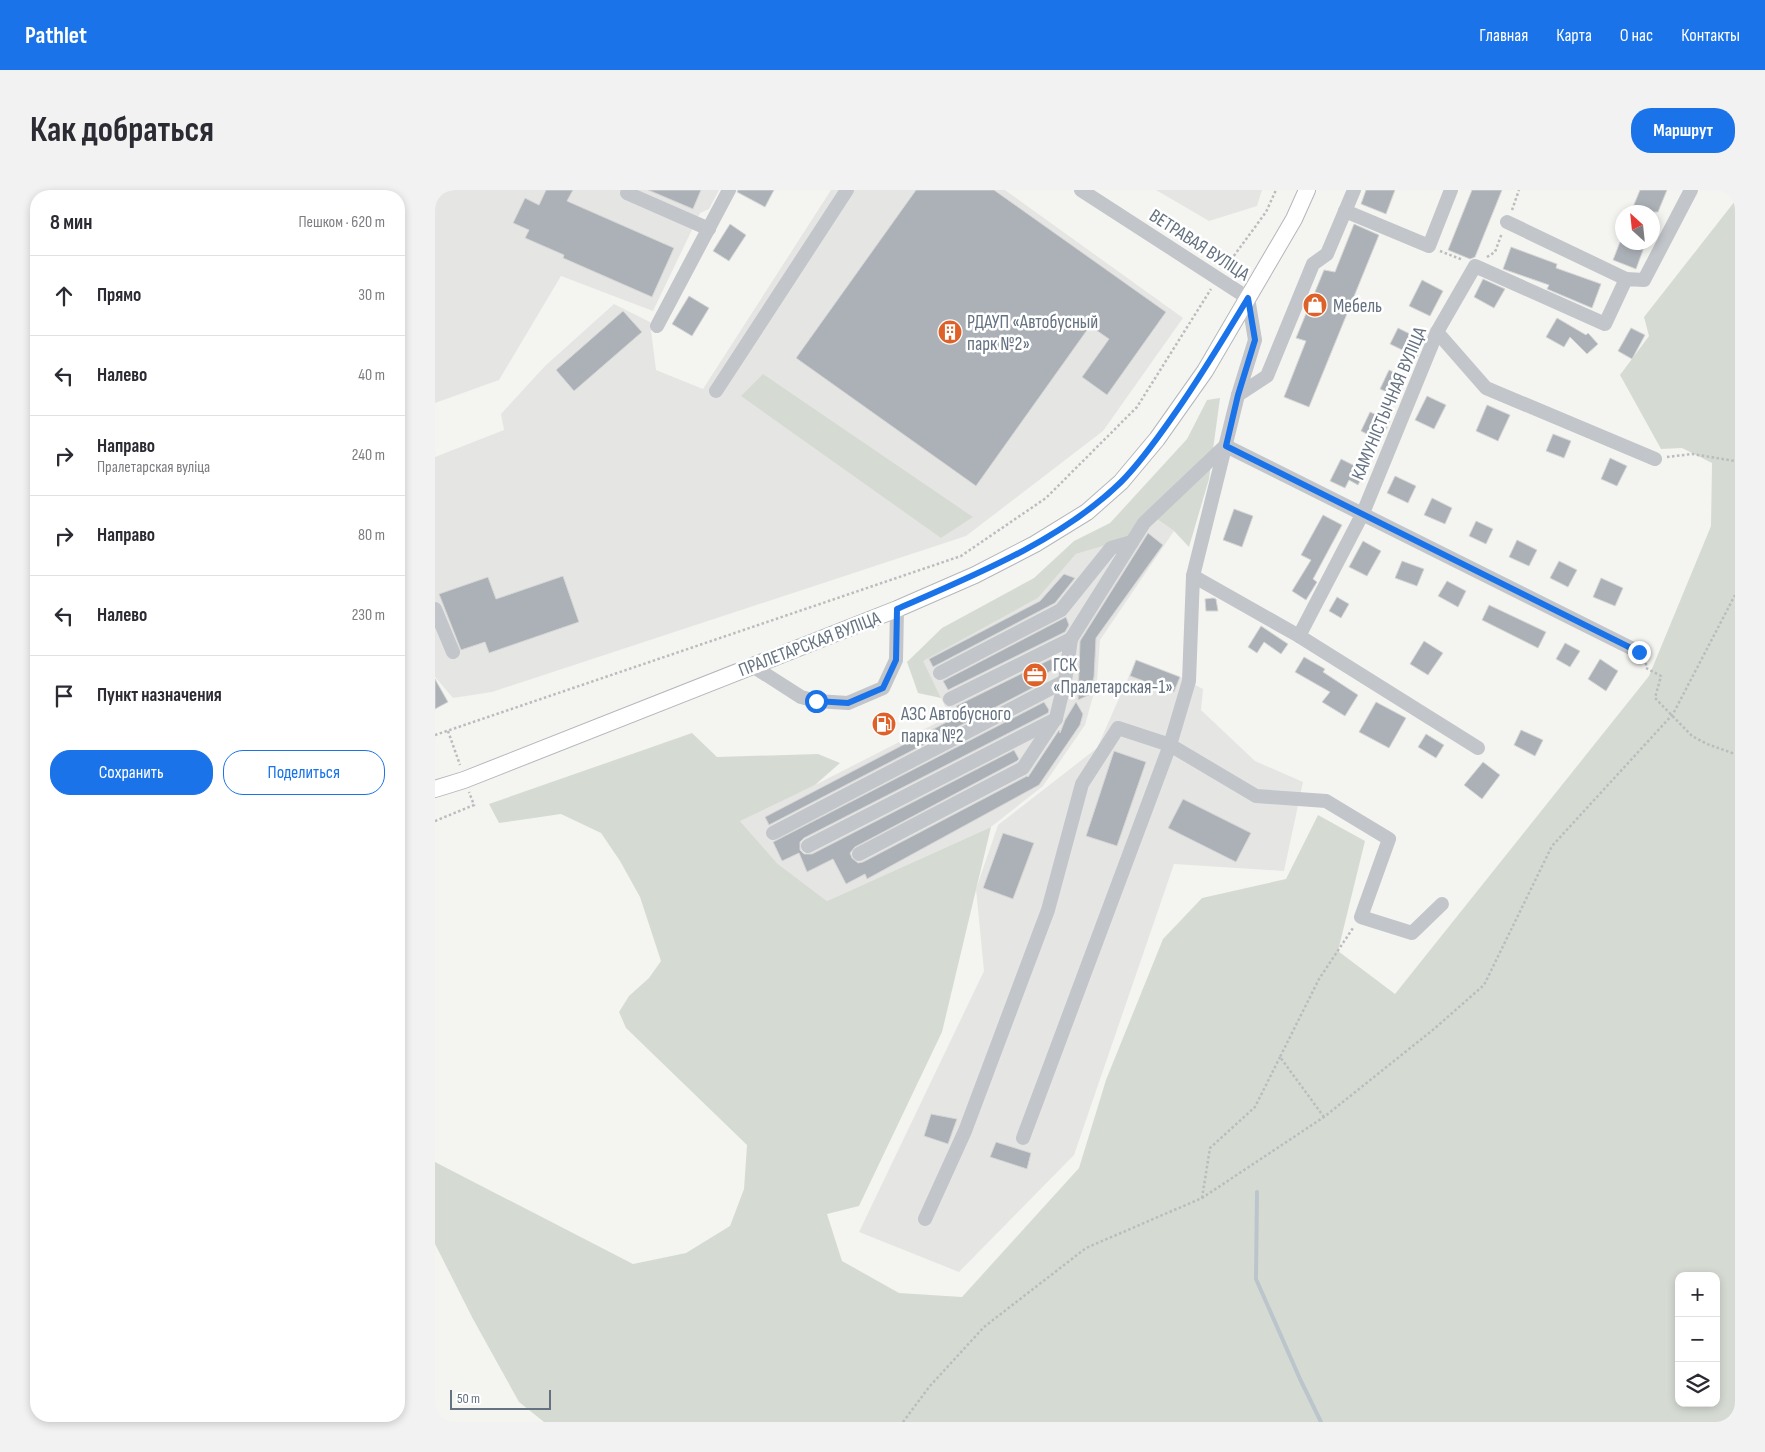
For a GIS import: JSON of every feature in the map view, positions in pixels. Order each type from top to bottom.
[{"type":"main road","name":"ПРАЛЕТАРСКАЯ ВУЛІЦА","points":[[435,789],[465,780],[751,665],[897,609],[975,575],[1035,544],[1087,512],[1121,482],[1157,438],[1205,371],[1294,219],[1307,190]]},
{"type":"main road","name":"ПРАЛЕТАРСКАЯ ВУЛІЦА","points":[[435,796],[465,780]]},
{"type":"main road","points":[[435,781],[465,780]]},
{"type":"street","points":[[657,326],[729,190]]},
{"type":"street","points":[[715,391],[847,190]]},
{"type":"street","name":"ВЕТРАВАЯ ВУЛІЦА","points":[[1081,190],[1248,298]]},
{"type":"street","points":[[1238,395],[1267,376],[1313,264],[1327,254],[1354,190]]},
{"type":"street","points":[[1345,211],[1429,246],[1451,190]]},
{"type":"street","points":[[1507,222],[1626,279],[1645,280],[1691,190]]},
{"type":"street","points":[[627,193],[709,229]]},
{"type":"street","points":[[1475,266],[1605,324],[1626,279]]},
{"type":"street","name":"КАМУНІСТЫЧНАЯ ВУЛІЦА","points":[[1299,636],[1363,513],[1437,332],[1475,266]]},
{"type":"street","points":[[1023,1138],[1170,745],[1189,680],[1193,576],[1238,395],[1255,340],[1248,298]]},
{"type":"street","points":[[1437,332],[1486,388],[1655,459]]},
{"type":"street","points":[[1226,446],[1639,652]]},
{"type":"street","points":[[859,854],[1023,768],[1056,718],[1065,681],[1071,639],[1132,542],[1144,523],[1226,446]]},
{"type":"street","points":[[940,673],[1061,610],[1111,548],[1132,542]]},
{"type":"street","points":[[1193,576],[1299,636],[1478,748]]},
{"type":"street","points":[[435,609],[453,652]]},
{"type":"street","points":[[751,665],[801,697],[816,701],[848,703],[883,688],[896,660],[897,609]]},
{"type":"street","points":[[950,699],[1071,639]]},
{"type":"street","points":[[773,833],[1065,681]]},
{"type":"street","points":[[808,846],[1056,718]]},
{"type":"street","points":[[925,1220],[965,1131],[1048,910],[1081,784],[1117,728],[1170,745],[1256,796],[1326,801],[1389,839],[1361,917],[1412,933],[1442,904]]},
{"type":"path","points":[[435,735],[961,556],[1046,498],[1137,407],[1218,278],[1266,212],[1277,190]]},
{"type":"path","points":[[1429,246],[1475,266]]},
{"type":"path","points":[[1655,459],[1692,454],[1735,461]]},
{"type":"path","points":[[903,1422],[929,1386],[984,1327],[1086,1248],[1202,1198],[1324,1117],[1484,985],[1553,846],[1673,714],[1735,596]]},
{"type":"path","points":[[1639,652],[1645,659],[1646,668],[1661,676],[1655,698],[1673,714],[1692,736],[1707,744],[1735,754]]},
{"type":"path","points":[[1202,1198],[1210,1148],[1255,1107],[1319,978],[1361,917]]},
{"type":"path","points":[[1280,1056],[1324,1117]]},
{"type":"shaded area","points":[[435,190],[719,190],[709,209],[700,213],[653,311],[561,276],[499,380],[435,403]]},
{"type":"shaded area","points":[[831,190],[1005,190],[1183,318],[1103,431],[966,536],[492,692],[453,698],[435,677],[435,457],[504,430],[501,414],[545,366],[614,304],[650,322],[656,370],[703,389]]},
{"type":"shaded area","points":[[1156,190],[1262,190],[1257,206],[1209,221]]},
{"type":"shaded area","points":[[1735,201],[1735,1422],[544,1422],[519,1402],[473,1319],[435,1244],[435,1162],[633,1264],[686,1253],[730,1226],[744,1189],[747,1145],[626,1028],[619,1012],[629,996],[649,978],[661,961],[640,897],[620,861],[601,833],[561,814],[499,823],[489,804],[692,733],[717,757],[818,754],[840,763],[815,785],[740,821],[778,864],[827,901],[991,827],[942,1032],[859,1206],[827,1214],[842,1261],[899,1293],[962,1297],[1079,1168],[1106,1080],[1163,939],[1202,898],[1286,879],[1318,815],[1365,841],[1338,951],[1395,994],[1649,676],[1711,526],[1712,463],[1682,448],[1661,449],[1620,375],[1649,336],[1644,317]]},
{"type":"shaded area","points":[[763,374],[973,517],[941,538],[741,396]]},
{"type":"shaded area","points":[[1220,398],[1209,479],[1189,547],[1174,531],[1147,512],[1131,538],[1076,554],[1038,598],[923,661],[941,698],[918,693],[907,662],[942,628],[1034,578],[1074,541],[1110,523],[1187,439],[1207,400]]},
{"type":"shaded area","points":[[1147,512],[1174,531],[1100,640],[1097,682],[1085,725],[1043,786],[991,827],[827,901],[778,864],[739,820],[815,785],[950,716],[922,661],[1038,598],[1076,554],[1131,538]]},
{"type":"shaded area","points":[[1136,660],[1180,677],[1203,689],[1201,710],[1255,761],[1303,782],[1284,871],[1174,864],[1074,1155],[959,1272],[859,1232],[984,971],[976,889],[998,825],[1097,748]]},
{"type":"building","points":[[546,190],[573,190],[567,201],[674,248],[652,297],[563,258],[564,255],[525,238],[529,230],[513,223],[525,198],[539,205]]},
{"type":"building","points":[[648,190],[701,190],[693,209]]},
{"type":"building","points":[[738,190],[774,190],[765,207],[737,192]]},
{"type":"building","name":"РДАУП «Автобусный парк №2»","points":[[916,190],[994,190],[1166,312],[1107,395],[1082,377],[1109,339],[1090,326],[976,486],[796,358]]},
{"type":"building","points":[[1366,190],[1395,190],[1386,214],[1361,204]]},
{"type":"building","points":[[1472,190],[1502,190],[1475,257],[1470,259],[1448,250]]},
{"type":"building","points":[[1640,190],[1667,190],[1660,207],[1660,205],[1634,205]]},
{"type":"building","points":[[730,224],[746,235],[729,261],[713,251]]},
{"type":"building","points":[[1354,224],[1379,235],[1309,407],[1284,397],[1306,341],[1296,338],[1324,270],[1335,272]]},
{"type":"building","points":[[1511,247],[1557,264],[1556,268],[1601,284],[1592,308],[1547,289],[1549,285],[1503,269]]},
{"type":"building","points":[[1617,250],[1643,250],[1636,269],[1613,260]]},
{"type":"building","points":[[1483,279],[1505,289],[1494,308],[1474,297]]},
{"type":"building","points":[[1422,280],[1443,291],[1430,316],[1409,306]]},
{"type":"building","points":[[689,296],[709,308],[692,336],[672,324]]},
{"type":"building","points":[[623,311],[642,332],[574,391],[556,370]]},
{"type":"building","points":[[1557,318],[1586,335],[1588,333],[1598,344],[1587,354],[1570,337],[1564,347],[1546,337]]},
{"type":"building","points":[[1398,328],[1424,341],[1417,357],[1390,344]]},
{"type":"building","points":[[1631,328],[1645,335],[1632,359],[1618,351]]},
{"type":"building","points":[[1389,370],[1407,378],[1398,397],[1380,389]]},
{"type":"building","points":[[1427,396],[1446,405],[1434,429],[1415,420]]},
{"type":"building","points":[[1487,405],[1510,415],[1498,441],[1476,431]]},
{"type":"building","points":[[1370,412],[1390,421],[1381,441],[1361,431]]},
{"type":"building","points":[[1553,434],[1571,441],[1564,458],[1546,451]]},
{"type":"building","points":[[1610,458],[1627,466],[1617,486],[1601,479]]},
{"type":"building","points":[[1341,459],[1365,471],[1358,485],[1349,480],[1345,488],[1330,481]]},
{"type":"building","points":[[1395,476],[1416,486],[1408,503],[1387,493]]},
{"type":"building","points":[[1432,498],[1452,508],[1445,524],[1424,515]]},
{"type":"building","points":[[1234,509],[1253,516],[1242,547],[1223,540]]},
{"type":"building","points":[[1323,515],[1342,525],[1313,579],[1317,582],[1306,600],[1292,591],[1311,560],[1301,555]]},
{"type":"building","points":[[1476,521],[1493,529],[1486,544],[1469,536]]},
{"type":"building","points":[[1148,533],[1163,545],[1096,638],[1094,677],[1089,695],[1078,700],[1080,641]]},
{"type":"building","points":[[1517,540],[1537,550],[1529,566],[1509,557]]},
{"type":"building","points":[[1363,541],[1381,551],[1367,576],[1349,567]]},
{"type":"building","points":[[1402,561],[1424,569],[1417,586],[1395,578]]},
{"type":"building","points":[[1559,561],[1577,570],[1568,587],[1550,578]]},
{"type":"building","points":[[1064,574],[1075,578],[1055,603],[933,667],[929,659],[1040,601]]},
{"type":"building","points":[[563,576],[579,622],[489,653],[485,642],[461,650],[439,594],[488,577],[496,599]]},
{"type":"building","points":[[1601,578],[1623,588],[1615,606],[1593,597]]},
{"type":"building","points":[[1447,581],[1466,591],[1458,607],[1438,596]]},
{"type":"building","points":[[1337,597],[1349,604],[1341,618],[1329,611]]},
{"type":"building","points":[[1205,599],[1216,599],[1218,611],[1206,611]]},
{"type":"building","points":[[1489,605],[1546,632],[1538,648],[1482,620]]},
{"type":"building","points":[[1066,617],[1069,625],[1065,632],[948,690],[943,681]]},
{"type":"building","points":[[1261,626],[1288,644],[1281,654],[1264,642],[1257,653],[1248,647]]},
{"type":"building","points":[[1424,641],[1443,653],[1428,675],[1410,664]]},
{"type":"building","points":[[1565,643],[1580,651],[1570,667],[1556,659]]},
{"type":"building","points":[[1304,657],[1325,669],[1323,672],[1358,695],[1345,716],[1322,702],[1330,692],[1295,672]]},
{"type":"building","points":[[1051,659],[1057,668],[1041,676],[1046,681],[769,825],[765,817],[966,712],[964,707],[958,709],[956,706]]},
{"type":"building","points":[[1600,659],[1618,671],[1606,691],[1588,679]]},
{"type":"building","points":[[1136,660],[1180,677],[1174,692],[1130,676]]},
{"type":"building","points":[[435,679],[448,702],[435,709]]},
{"type":"building","points":[[1044,702],[1049,710],[1048,713],[804,838],[800,842],[800,850],[804,854],[812,854],[1014,750],[1019,759],[1017,761],[855,847],[850,853],[852,858],[858,863],[863,862],[1028,777],[1059,730],[1060,733],[1065,720],[1076,702],[1083,714],[1080,725],[1039,785],[867,879],[865,874],[846,884],[833,859],[807,872],[799,853],[782,861],[773,842]]},
{"type":"building","points":[[1376,702],[1406,718],[1389,748],[1359,732]]},
{"type":"building","name":"АЗС Автобусного парка №2","points":[[891,715],[895,727],[877,732],[873,721]]},
{"type":"building","points":[[1521,730],[1543,740],[1535,756],[1514,745]]},
{"type":"building","points":[[1426,734],[1444,745],[1436,758],[1418,747]]},
{"type":"building","points":[[1114,751],[1146,762],[1117,846],[1086,836]]},
{"type":"building","points":[[1483,762],[1500,775],[1482,799],[1464,785]]},
{"type":"building","points":[[1183,799],[1251,833],[1236,862],[1168,828]]},
{"type":"building","points":[[1003,833],[1034,843],[1013,899],[983,888]]},
{"type":"building","points":[[931,1114],[957,1119],[948,1144],[924,1136]]},
{"type":"building","points":[[996,1142],[1031,1153],[1027,1169],[990,1157]]},
{"type":"waterway","points":[[1257,1192],[1256,1279],[1321,1422]]},
{"type":"place","name":"Мебель","points":[[1315,305]]},
{"type":"place","name":"РДАУП «Автобусный парк №2»","points":[[950,332]]},
{"type":"place","name":"ГСК «Пралетарская-1»","points":[[1035,675]]},
{"type":"place","name":"АЗС Автобусного парка №2","points":[[884,724]]},
{"type":"route","points":[[816,701],[848,703],[883,688],[896,660],[897,609],[975,575],[1035,544],[1087,512],[1121,482],[1157,438],[1205,371],[1248,298],[1255,340],[1238,395],[1226,446],[1639,652]]}]
